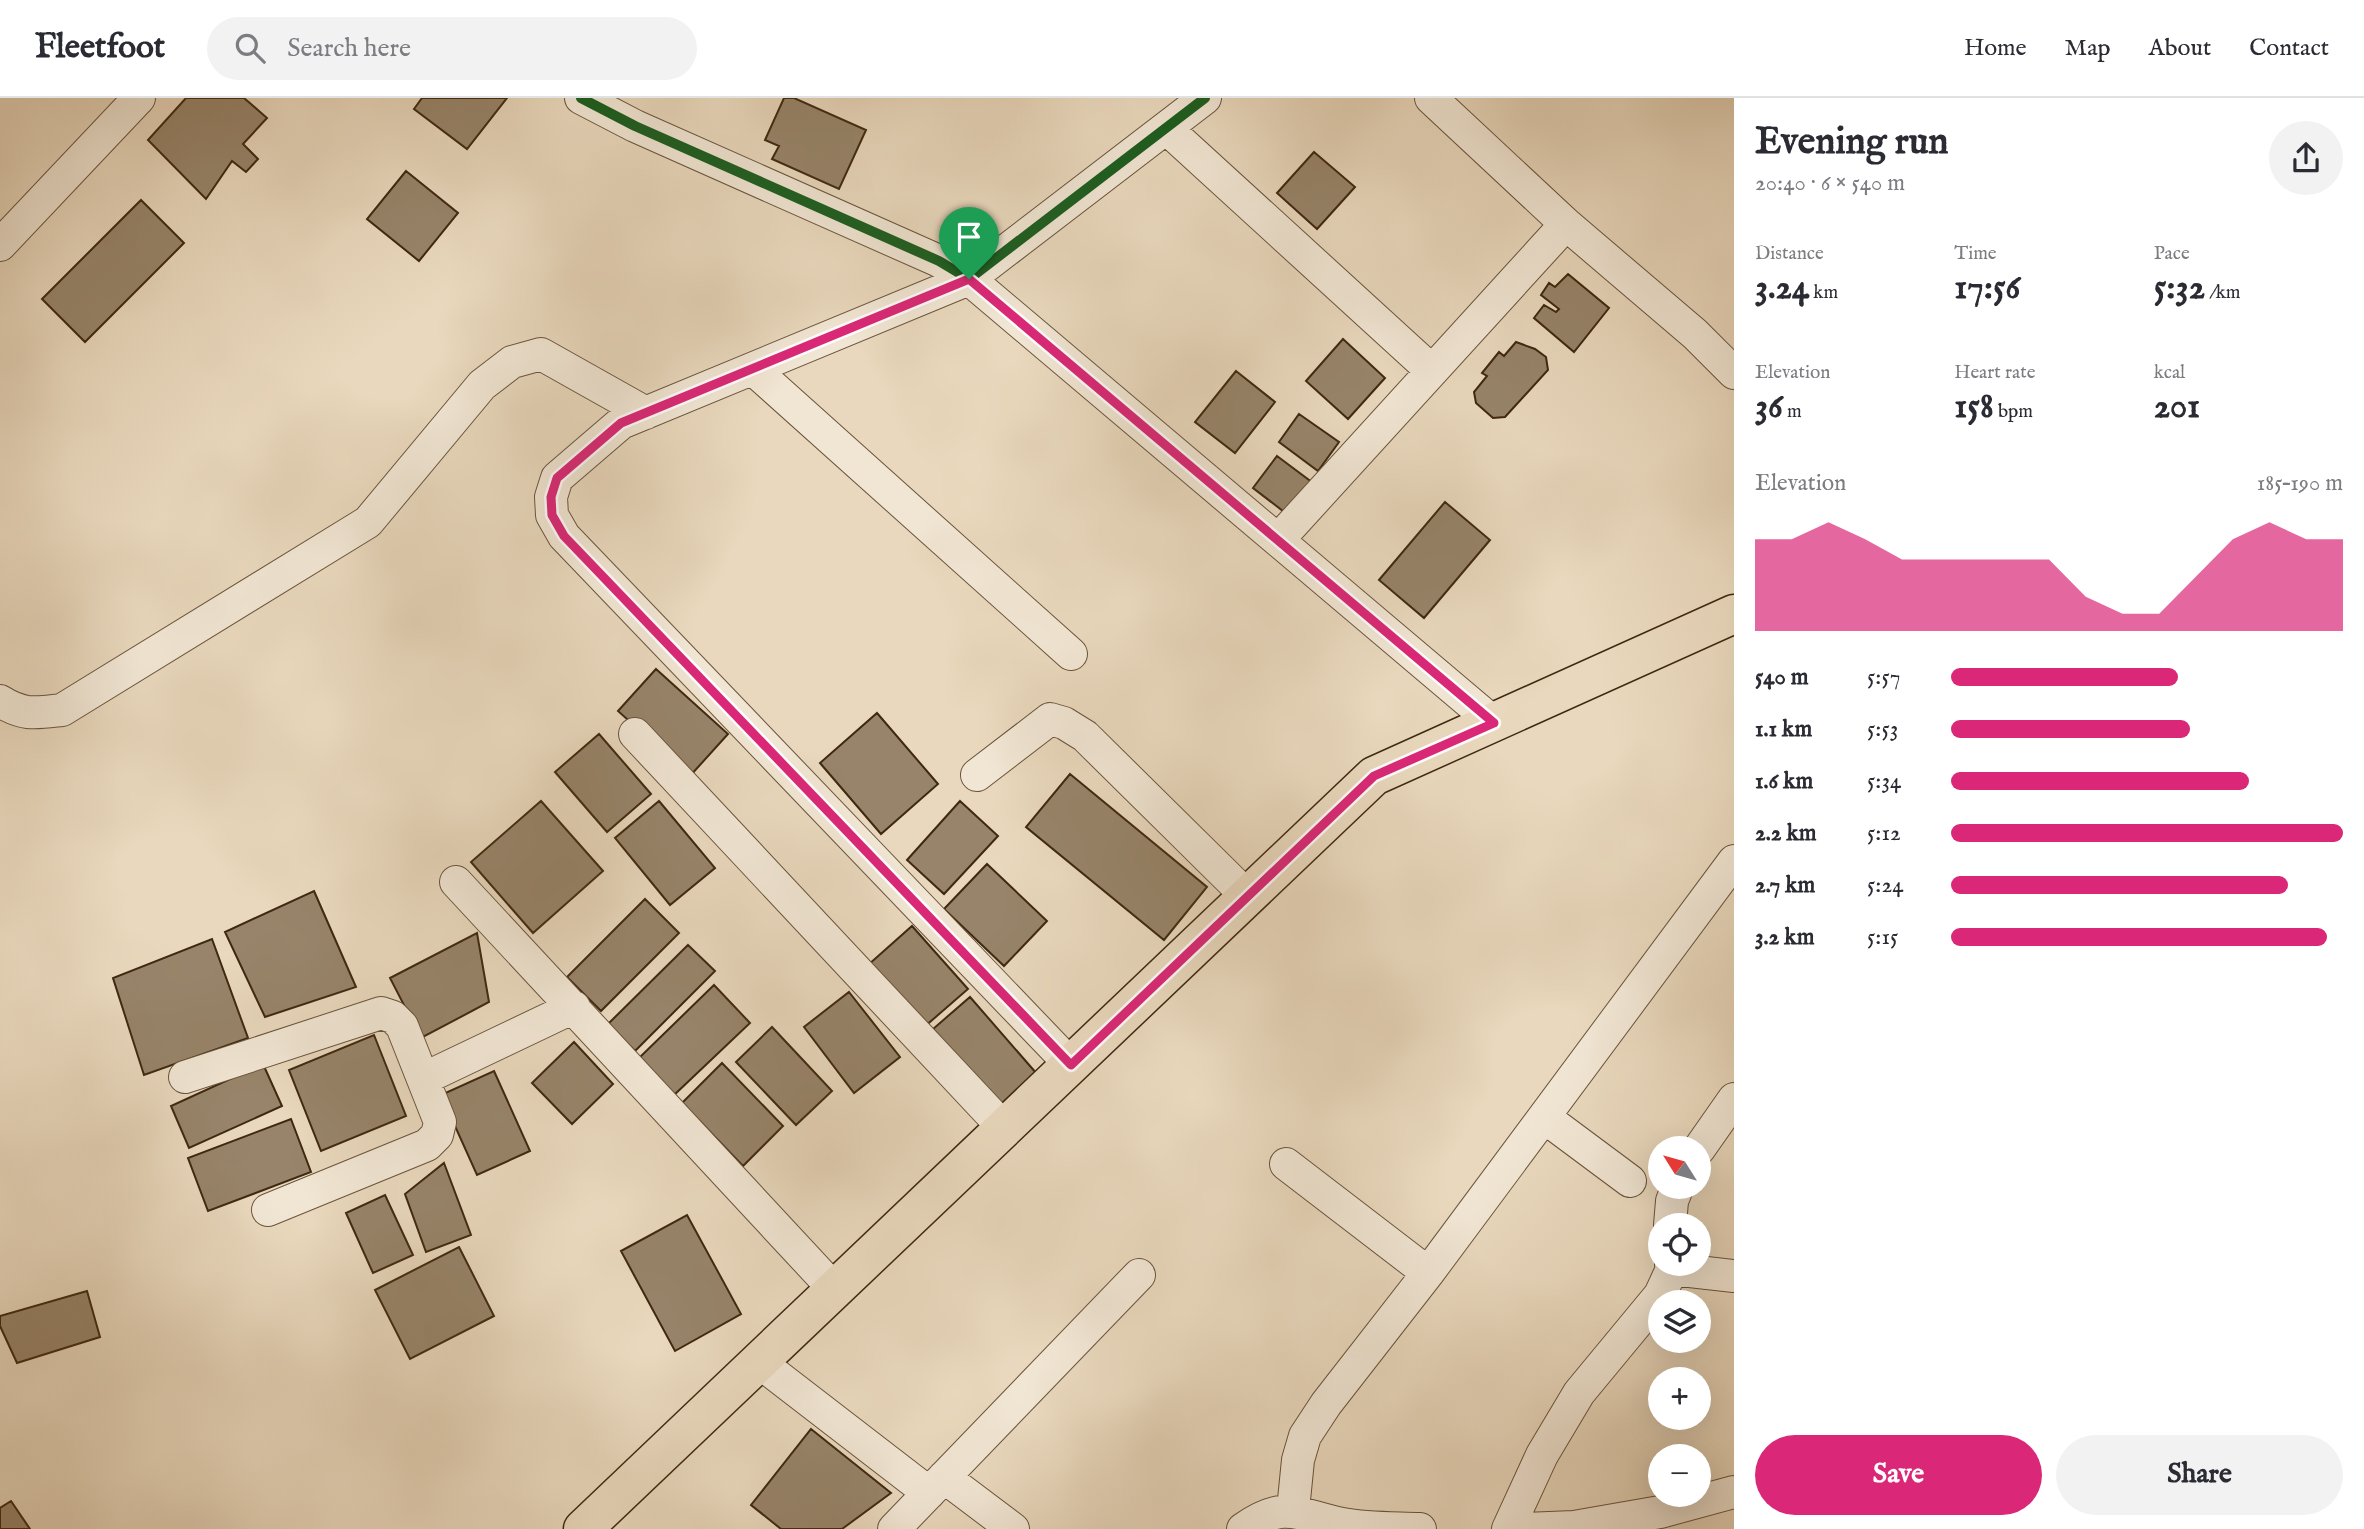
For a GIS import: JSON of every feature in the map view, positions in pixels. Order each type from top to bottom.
[{"type":"main road","points":[[583,1529],[1374,776],[1734,614]]},
{"type":"street","points":[[0,245],[139,98]]},
{"type":"street","points":[[581,98],[635,126],[939,261],[969,279],[1494,723]]},
{"type":"street","points":[[1071,1065],[564,536],[552,515],[551,497],[557,478],[621,423],[969,279],[1205,98]]},
{"type":"street","points":[[1431,98],[1566,224],[1695,334],[1734,373]]},
{"type":"street","points":[[1166,128],[1432,371]]},
{"type":"street","points":[[1278,540],[1566,224]]},
{"type":"street","points":[[0,701],[32,714],[62,710],[368,522],[482,386],[512,362],[541,354],[646,413]]},
{"type":"street","points":[[753,369],[1071,654]]},
{"type":"street","points":[[977,775],[1050,719],[1065,723],[1085,736],[1248,897]]},
{"type":"street","points":[[635,734],[1004,1128]]},
{"type":"street","points":[[1293,1510],[1298,1460],[1305,1436],[1326,1404],[1428,1273],[1734,861]]},
{"type":"street","points":[[456,882],[835,1290]]},
{"type":"street","points":[[423,1079],[574,1007]]},
{"type":"street","points":[[185,1077],[381,1013],[393,1017],[402,1026],[440,1122],[437,1135],[427,1145],[268,1210]]},
{"type":"street","points":[[1708,1136],[1734,1099]]},
{"type":"street","points":[[1544,1117],[1630,1181]]},
{"type":"street","points":[[1286,1164],[1428,1273]]},
{"type":"street","points":[[1711,1272],[1734,1276]]},
{"type":"street","points":[[894,1529],[1139,1275]]},
{"type":"street","points":[[1508,1529],[1542,1455],[1579,1393],[1660,1295],[1667,1276]]},
{"type":"street","points":[[759,1362],[936,1485],[1013,1529]]},
{"type":"street","points":[[1522,1529],[1574,1527],[1660,1512],[1734,1492]]},
{"type":"street","points":[[1243,1529],[1261,1517],[1293,1510],[1347,1527],[1420,1529]]},
{"type":"building","points":[[186,98],[244,98],[267,118],[243,144],[258,159],[246,172],[232,161],[206,199],[148,140]]},
{"type":"building","points":[[422,98],[507,98],[467,149],[414,109]]},
{"type":"building","points":[[784,98],[794,98],[866,130],[839,189],[772,159],[779,146],[765,140]]},
{"type":"building","points":[[1314,152],[1355,187],[1317,229],[1277,193]]},
{"type":"building","points":[[406,171],[458,213],[419,261],[367,219]]},
{"type":"building","points":[[141,200],[184,243],[85,342],[42,299]]},
{"type":"building","points":[[1568,274],[1609,308],[1574,352],[1534,318],[1544,305],[1556,312],[1559,309],[1541,295],[1549,283],[1555,287]]},
{"type":"building","points":[[1343,339],[1385,378],[1348,419],[1306,381]]},
{"type":"building","points":[[1516,342],[1535,349],[1546,357],[1548,370],[1505,417],[1493,418],[1476,403],[1474,392],[1487,376],[1482,373],[1499,352],[1504,356]]},
{"type":"building","points":[[1236,371],[1275,402],[1235,453],[1195,422]]},
{"type":"building","points":[[1299,414],[1339,442],[1318,471],[1279,442]]},
{"type":"building","points":[[1277,456],[1317,486],[1292,518],[1253,488]]},
{"type":"building","points":[[1445,502],[1490,540],[1424,618],[1379,580]]},
{"type":"building","points":[[656,669],[728,734],[690,776],[618,711]]},
{"type":"building","points":[[877,713],[938,784],[881,834],[820,763]]},
{"type":"building","points":[[599,734],[651,794],[607,832],[555,772]]},
{"type":"building","points":[[1070,774],[1207,887],[1164,940],[1026,827]]},
{"type":"building","points":[[541,801],[603,871],[533,933],[471,862]]},
{"type":"building","points":[[659,801],[715,868],[670,905],[615,838]]},
{"type":"building","points":[[960,801],[998,836],[944,894],[907,860]]},
{"type":"building","points":[[987,864],[1047,921],[1004,966],[944,909]]},
{"type":"building","points":[[314,891],[356,987],[265,1017],[225,932]]},
{"type":"building","points":[[645,899],[679,933],[601,1011],[567,977]]},
{"type":"building","points":[[912,926],[968,989],[923,1028],[868,965]]},
{"type":"building","points":[[477,933],[489,1002],[421,1038],[390,978]]},
{"type":"building","points":[[212,939],[248,1038],[144,1075],[113,978]]},
{"type":"building","points":[[688,945],[715,971],[635,1051],[608,1024]]},
{"type":"building","points":[[714,985],[750,1023],[673,1096],[638,1059]]},
{"type":"building","points":[[849,992],[900,1057],[854,1093],[804,1027]]},
{"type":"building","points":[[970,997],[1037,1074],[1000,1106],[933,1029]]},
{"type":"building","points":[[772,1027],[832,1091],[796,1125],[736,1062]]},
{"type":"building","points":[[374,1035],[406,1116],[321,1151],[289,1070]]},
{"type":"building","points":[[574,1042],[613,1084],[572,1124],[532,1083]]},
{"type":"building","points":[[722,1063],[783,1126],[743,1166],[682,1103]]},
{"type":"building","points":[[263,1064],[282,1106],[189,1148],[171,1106]]},
{"type":"building","points":[[494,1071],[530,1151],[477,1175],[441,1095]]},
{"type":"building","points":[[291,1119],[311,1172],[208,1211],[188,1158]]},
{"type":"building","points":[[444,1163],[471,1235],[426,1252],[405,1194]]},
{"type":"building","points":[[385,1195],[413,1255],[373,1273],[346,1213]]},
{"type":"building","points":[[687,1215],[741,1314],[675,1351],[621,1251]]},
{"type":"building","points":[[459,1247],[494,1316],[410,1359],[375,1290]]},
{"type":"building","points":[[87,1291],[100,1337],[17,1363],[0,1326],[0,1316]]},
{"type":"building","points":[[811,1429],[891,1493],[842,1529],[781,1529],[751,1505]]},
{"type":"building","points":[[11,1501],[30,1529],[0,1529],[0,1508]]},
{"type":"cycle path","points":[[581,98],[635,126],[939,261],[969,279],[1494,723]]},
{"type":"cycle path","points":[[1071,1065],[564,536],[552,515],[551,497],[557,478],[621,423],[969,279],[1205,98]]},
{"type":"route","points":[[969,279],[1494,723],[1374,776],[1071,1065],[564,536],[552,515],[551,497],[557,478],[621,423],[969,279]]}]
